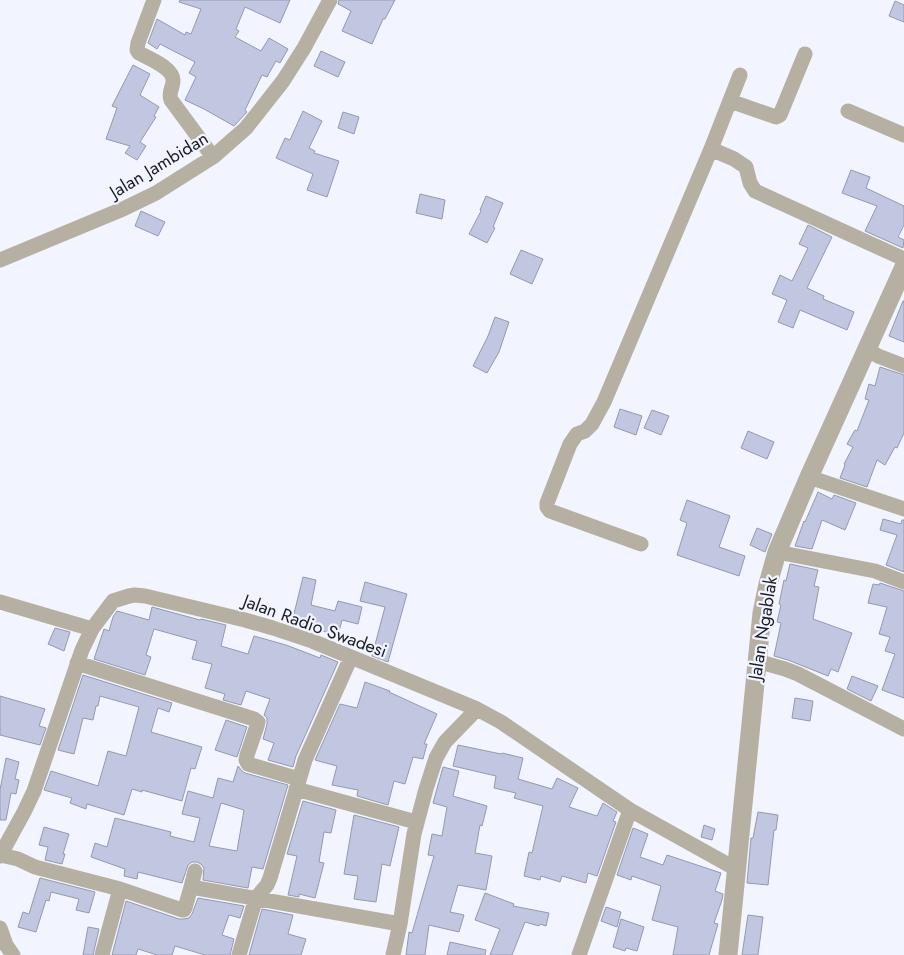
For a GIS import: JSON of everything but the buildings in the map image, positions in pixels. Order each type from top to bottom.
[{"type":"street","points":[[154,0],[137,50],[171,72],[174,80],[169,93],[171,100],[213,157]]},
{"type":"street","name":"Jalan Jambidan","points":[[0,260],[124,209],[156,193],[213,157],[246,128],[283,81],[304,48],[330,0]]},
{"type":"street","points":[[730,101],[776,117],[780,115],[805,54]]},
{"type":"street","points":[[642,544],[550,511],[547,503],[570,444],[577,434],[585,431],[592,424],[604,402],[711,150],[740,75]]},
{"type":"street","points":[[848,111],[904,135]]},
{"type":"street","points":[[711,150],[734,159],[746,167],[750,183],[755,191],[904,259]]},
{"type":"street","name":"Jalan Ngablak","points":[[728,955],[764,600],[777,552],[904,267]]},
{"type":"street","points":[[867,349],[878,356],[904,366]]},
{"type":"street","points":[[809,477],[904,509]]},
{"type":"street","points":[[777,552],[875,571],[904,582]]},
{"type":"street","name":"Jalan Radio Swadesi","points":[[0,856],[34,791],[77,663],[92,629],[113,602],[135,595],[262,625],[312,641],[477,709],[501,722],[630,810],[736,869]]},
{"type":"street","points":[[0,602],[92,629]]},
{"type":"street","points":[[239,955],[256,898],[267,885],[270,878],[297,784],[312,743],[351,657]]},
{"type":"street","points":[[757,661],[798,674],[904,728]]},
{"type":"street","points":[[77,663],[254,719],[258,722],[247,755],[246,760],[248,764],[297,784],[416,822]]},
{"type":"street","points":[[393,955],[400,924],[416,822],[431,774],[441,749],[477,709]]},
{"type":"street","points":[[580,955],[630,810]]},
{"type":"street","points":[[0,856],[18,859],[35,867],[120,889],[184,910],[195,871]]},
{"type":"street","points":[[191,887],[400,924]]},
{"type":"street","points":[[102,955],[120,889]]},
{"type":"street","points":[[0,928],[6,945],[13,955]]}]
